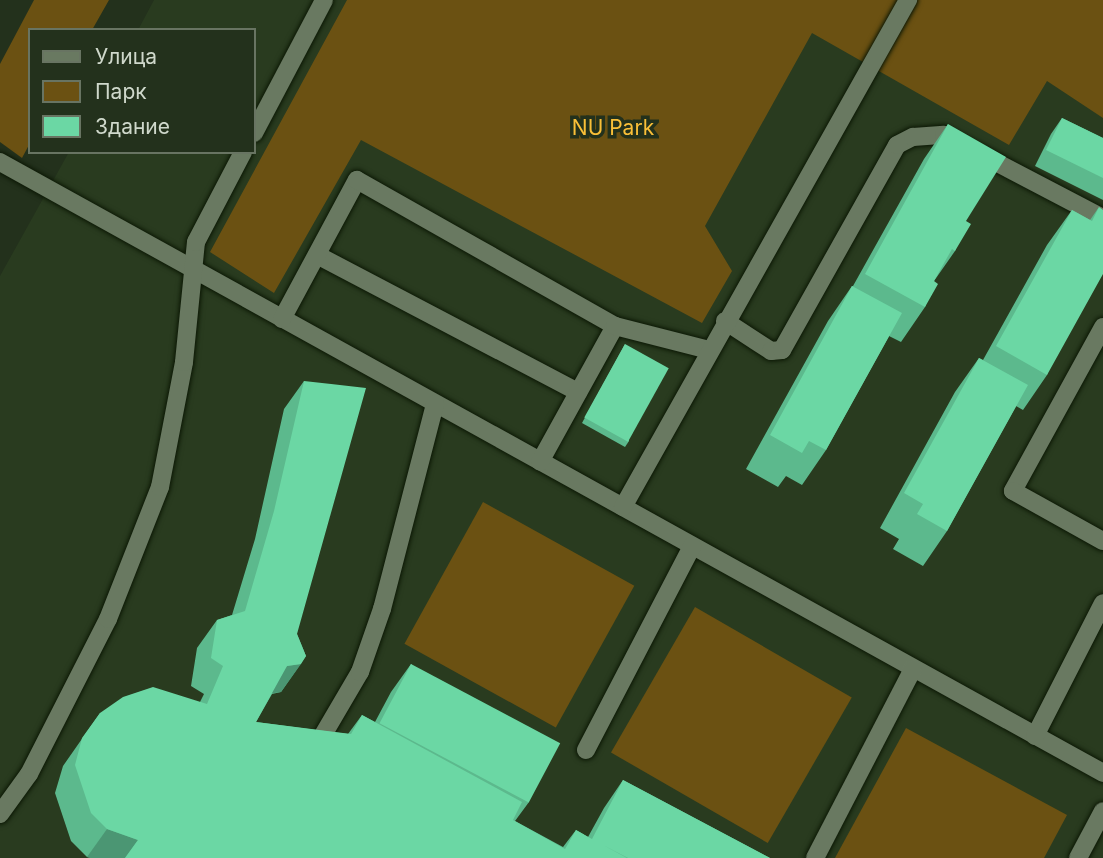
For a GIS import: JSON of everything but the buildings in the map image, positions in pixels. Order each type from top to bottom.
[{"type":"lane","points":[[256,129],[324,0]]},
{"type":"lane","points":[[623,508],[725,321],[908,0]]},
{"type":"lane","points":[[725,321],[771,352],[782,350],[897,145],[912,137],[944,135],[1103,218]]},
{"type":"lane","points":[[0,814],[29,774],[108,618],[160,487],[184,362],[196,242],[242,154]]},
{"type":"lane","points":[[0,162],[1103,773]]},
{"type":"lane","points":[[282,320],[358,180],[615,326],[709,351]]},
{"type":"lane","points":[[317,255],[578,392]]},
{"type":"lane","points":[[540,462],[615,326]]},
{"type":"lane","points":[[1103,327],[1013,491],[1103,541]]},
{"type":"lane","points":[[306,765],[360,672],[435,404]]},
{"type":"lane","points":[[586,750],[692,546]]},
{"type":"lane","points":[[1035,736],[1103,603]]},
{"type":"lane","points":[[815,858],[913,669]]},
{"type":"lane","points":[[1078,858],[1103,811]]},
{"type":"shaded area","points":[[154,0],[1103,0],[1103,858],[0,858],[0,276],[68,154],[256,154],[256,28],[139,28]]},
{"type":"green space","points":[[34,0],[109,0],[93,28],[28,28],[28,147],[22,158],[0,142],[0,64]]},
{"type":"green space","name":"NU Park","points":[[347,0],[1103,0],[1103,118],[1047,81],[1009,145],[812,33],[705,226],[732,271],[702,323],[361,140],[274,293],[210,252]]},
{"type":"green space","points":[[483,502],[634,586],[556,728],[404,644]]},
{"type":"green space","points":[[695,607],[852,698],[768,843],[611,752]]},
{"type":"green space","points":[[906,728],[1067,815],[1044,858],[835,858]]}]
